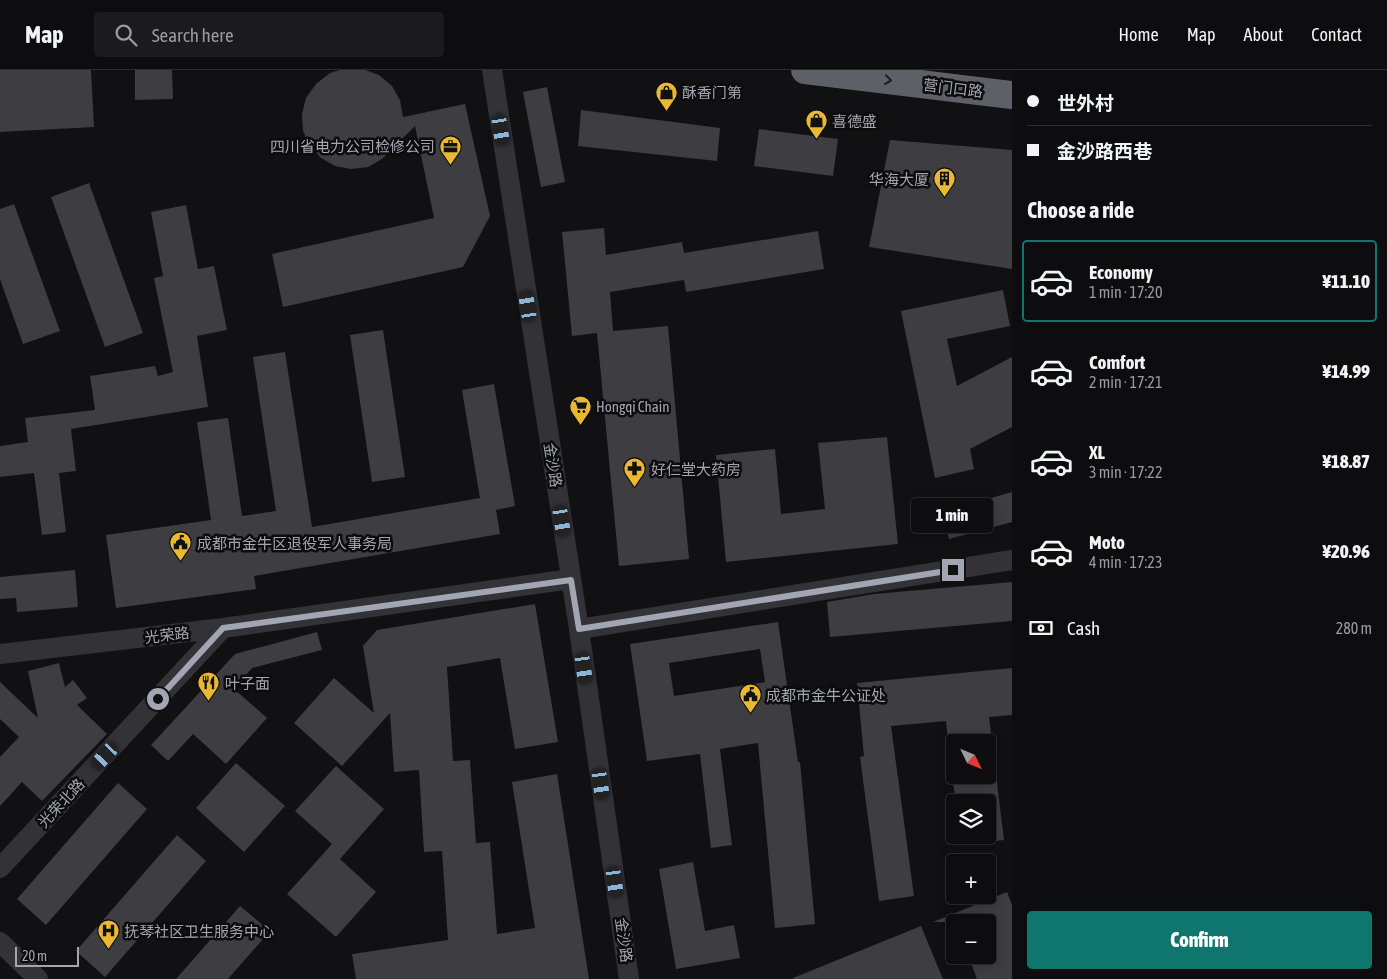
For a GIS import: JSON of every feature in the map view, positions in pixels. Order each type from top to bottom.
[{"type":"highway","name":"营门口路","points":[[805,70],[1012,95]]},
{"type":"street","name":"金沙路","points":[[492,70],[579,629],[629,979]]},
{"type":"street","points":[[579,629],[1012,560]]},
{"type":"street","name":"光荣路","points":[[0,654],[223,628],[571,580]]},
{"type":"street","name":"光荣北路","points":[[0,868],[223,628]]},
{"type":"street","points":[[0,942],[38,979]]},
{"type":"building","points":[[0,70],[91,70],[94,127],[0,132]]},
{"type":"building","points":[[135,70],[172,70],[173,99],[135,100]]},
{"type":"building","name":"四川省电力公司检修公司","points":[[340,70],[365,70],[379,75],[392,86],[400,100],[403,117],[465,104],[490,216],[463,267],[283,307],[272,254],[434,218],[415,126],[382,159],[368,167],[351,169],[335,166],[321,158],[310,146],[303,131],[302,114],[306,98],[316,84],[330,73]]},
{"type":"building","points":[[547,87],[565,182],[541,187],[523,92]]},
{"type":"building","points":[[581,110],[720,128],[717,161],[578,146]]},
{"type":"building","points":[[759,129],[838,139],[833,176],[754,166]]},
{"type":"building","name":"华海大厦","points":[[890,140],[1012,150],[1012,269],[869,247]]},
{"type":"building","points":[[89,183],[143,333],[105,347],[51,197]]},
{"type":"building","points":[[14,204],[60,331],[23,344],[0,279],[0,209]]},
{"type":"building","points":[[186,205],[198,269],[214,266],[227,330],[197,336],[208,407],[71,429],[76,471],[59,473],[66,532],[42,535],[34,473],[0,477],[0,446],[28,442],[25,418],[95,410],[90,376],[155,366],[158,376],[173,372],[154,278],[163,276],[151,212]]},
{"type":"building","points":[[604,228],[606,255],[682,242],[684,253],[818,231],[824,269],[686,292],[684,280],[610,292],[613,331],[668,326],[689,559],[619,566],[597,333],[572,336],[562,232]]},
{"type":"building","points":[[1003,290],[1010,326],[947,339],[957,386],[1012,357],[1012,427],[970,449],[974,469],[935,478],[901,311]]},
{"type":"building","points":[[383,330],[405,477],[372,482],[350,335]]},
{"type":"building","points":[[285,352],[312,527],[480,498],[462,390],[494,384],[515,506],[496,510],[500,534],[254,576],[256,589],[116,608],[106,535],[211,520],[197,422],[228,418],[242,516],[276,511],[253,357]]},
{"type":"building","points":[[887,437],[898,544],[726,562],[716,455],[775,449],[781,514],[825,509],[818,443]]},
{"type":"building","points":[[1012,492],[1012,522],[949,539],[942,512]]},
{"type":"building","points":[[75,570],[78,607],[17,612],[16,598],[0,599],[0,577]]},
{"type":"building","points":[[1012,582],[1012,621],[830,637],[827,602],[874,594]]},
{"type":"building","points":[[535,604],[558,742],[515,749],[500,658],[447,667],[453,761],[470,760],[476,843],[490,842],[497,934],[535,928],[512,782],[557,774],[589,979],[356,979],[352,954],[448,940],[442,851],[424,852],[419,770],[394,772],[390,713],[342,766],[294,723],[334,678],[374,713],[363,646],[377,630]]},
{"type":"building","points":[[778,622],[798,762],[800,762],[815,924],[775,928],[758,743],[720,749],[732,845],[711,848],[700,754],[647,761],[630,644]],"holes":[[[760,649],[765,682],[674,696],[669,663]]]},
{"type":"building","points":[[317,632],[322,650],[252,668],[234,689],[267,718],[226,764],[193,734],[168,761],[151,745],[235,654]]},
{"type":"building","points":[[59,663],[65,687],[73,680],[87,698],[77,705],[107,734],[42,801],[22,782],[0,806],[0,757],[19,737],[0,719],[0,682],[38,718],[28,671]]},
{"type":"building","points":[[1012,668],[1012,715],[989,717],[991,734],[947,734],[946,721],[891,726],[914,896],[879,901],[860,757],[864,756],[857,683]]},
{"type":"building","points":[[236,763],[285,806],[244,852],[196,808]]},
{"type":"building","points":[[336,766],[384,809],[340,859],[376,892],[336,937],[287,894],[332,844],[295,811]]},
{"type":"building","points":[[996,775],[1004,840],[996,841],[996,794],[955,794],[953,784],[996,784]]},
{"type":"building","points":[[118,783],[147,809],[46,925],[17,899]]},
{"type":"building","points":[[177,835],[206,861],[105,977],[76,951]]},
{"type":"building","points":[[693,862],[705,931],[734,925],[740,958],[676,969],[659,869]]},
{"type":"building","points":[[1007,892],[1012,905],[1012,979],[977,979],[971,964],[996,964],[996,914],[953,914],[977,904],[996,904],[996,896]]},
{"type":"building","points":[[240,906],[270,931],[228,979],[176,979]]},
{"type":"building","points":[[946,917],[946,922],[933,922]]},
{"type":"building","points":[[921,926],[943,979],[793,979],[793,978]]},
{"type":"place","name":"酥香门第","points":[[666,111]]},
{"type":"place","name":"喜德盛","points":[[816,140]]},
{"type":"place","name":"四川省电力公司检修公司","points":[[451,165]]},
{"type":"place","name":"华海大厦","points":[[945,198]]},
{"type":"place","name":"Hongqi Chain","points":[[580,425]]},
{"type":"place","name":"好仁堂大药房","points":[[635,488]]},
{"type":"place","name":"成都市金牛区退役军人事务局","points":[[181,562]]},
{"type":"place","name":"叶子面","points":[[209,702]]},
{"type":"place","name":"成都市金牛公证处","points":[[750,714]]},
{"type":"place","name":"抚琴社区卫生服务中心","points":[[108,950]]},
{"type":"route","points":[[158,699],[223,628],[571,580],[579,629],[953,570]]}]
